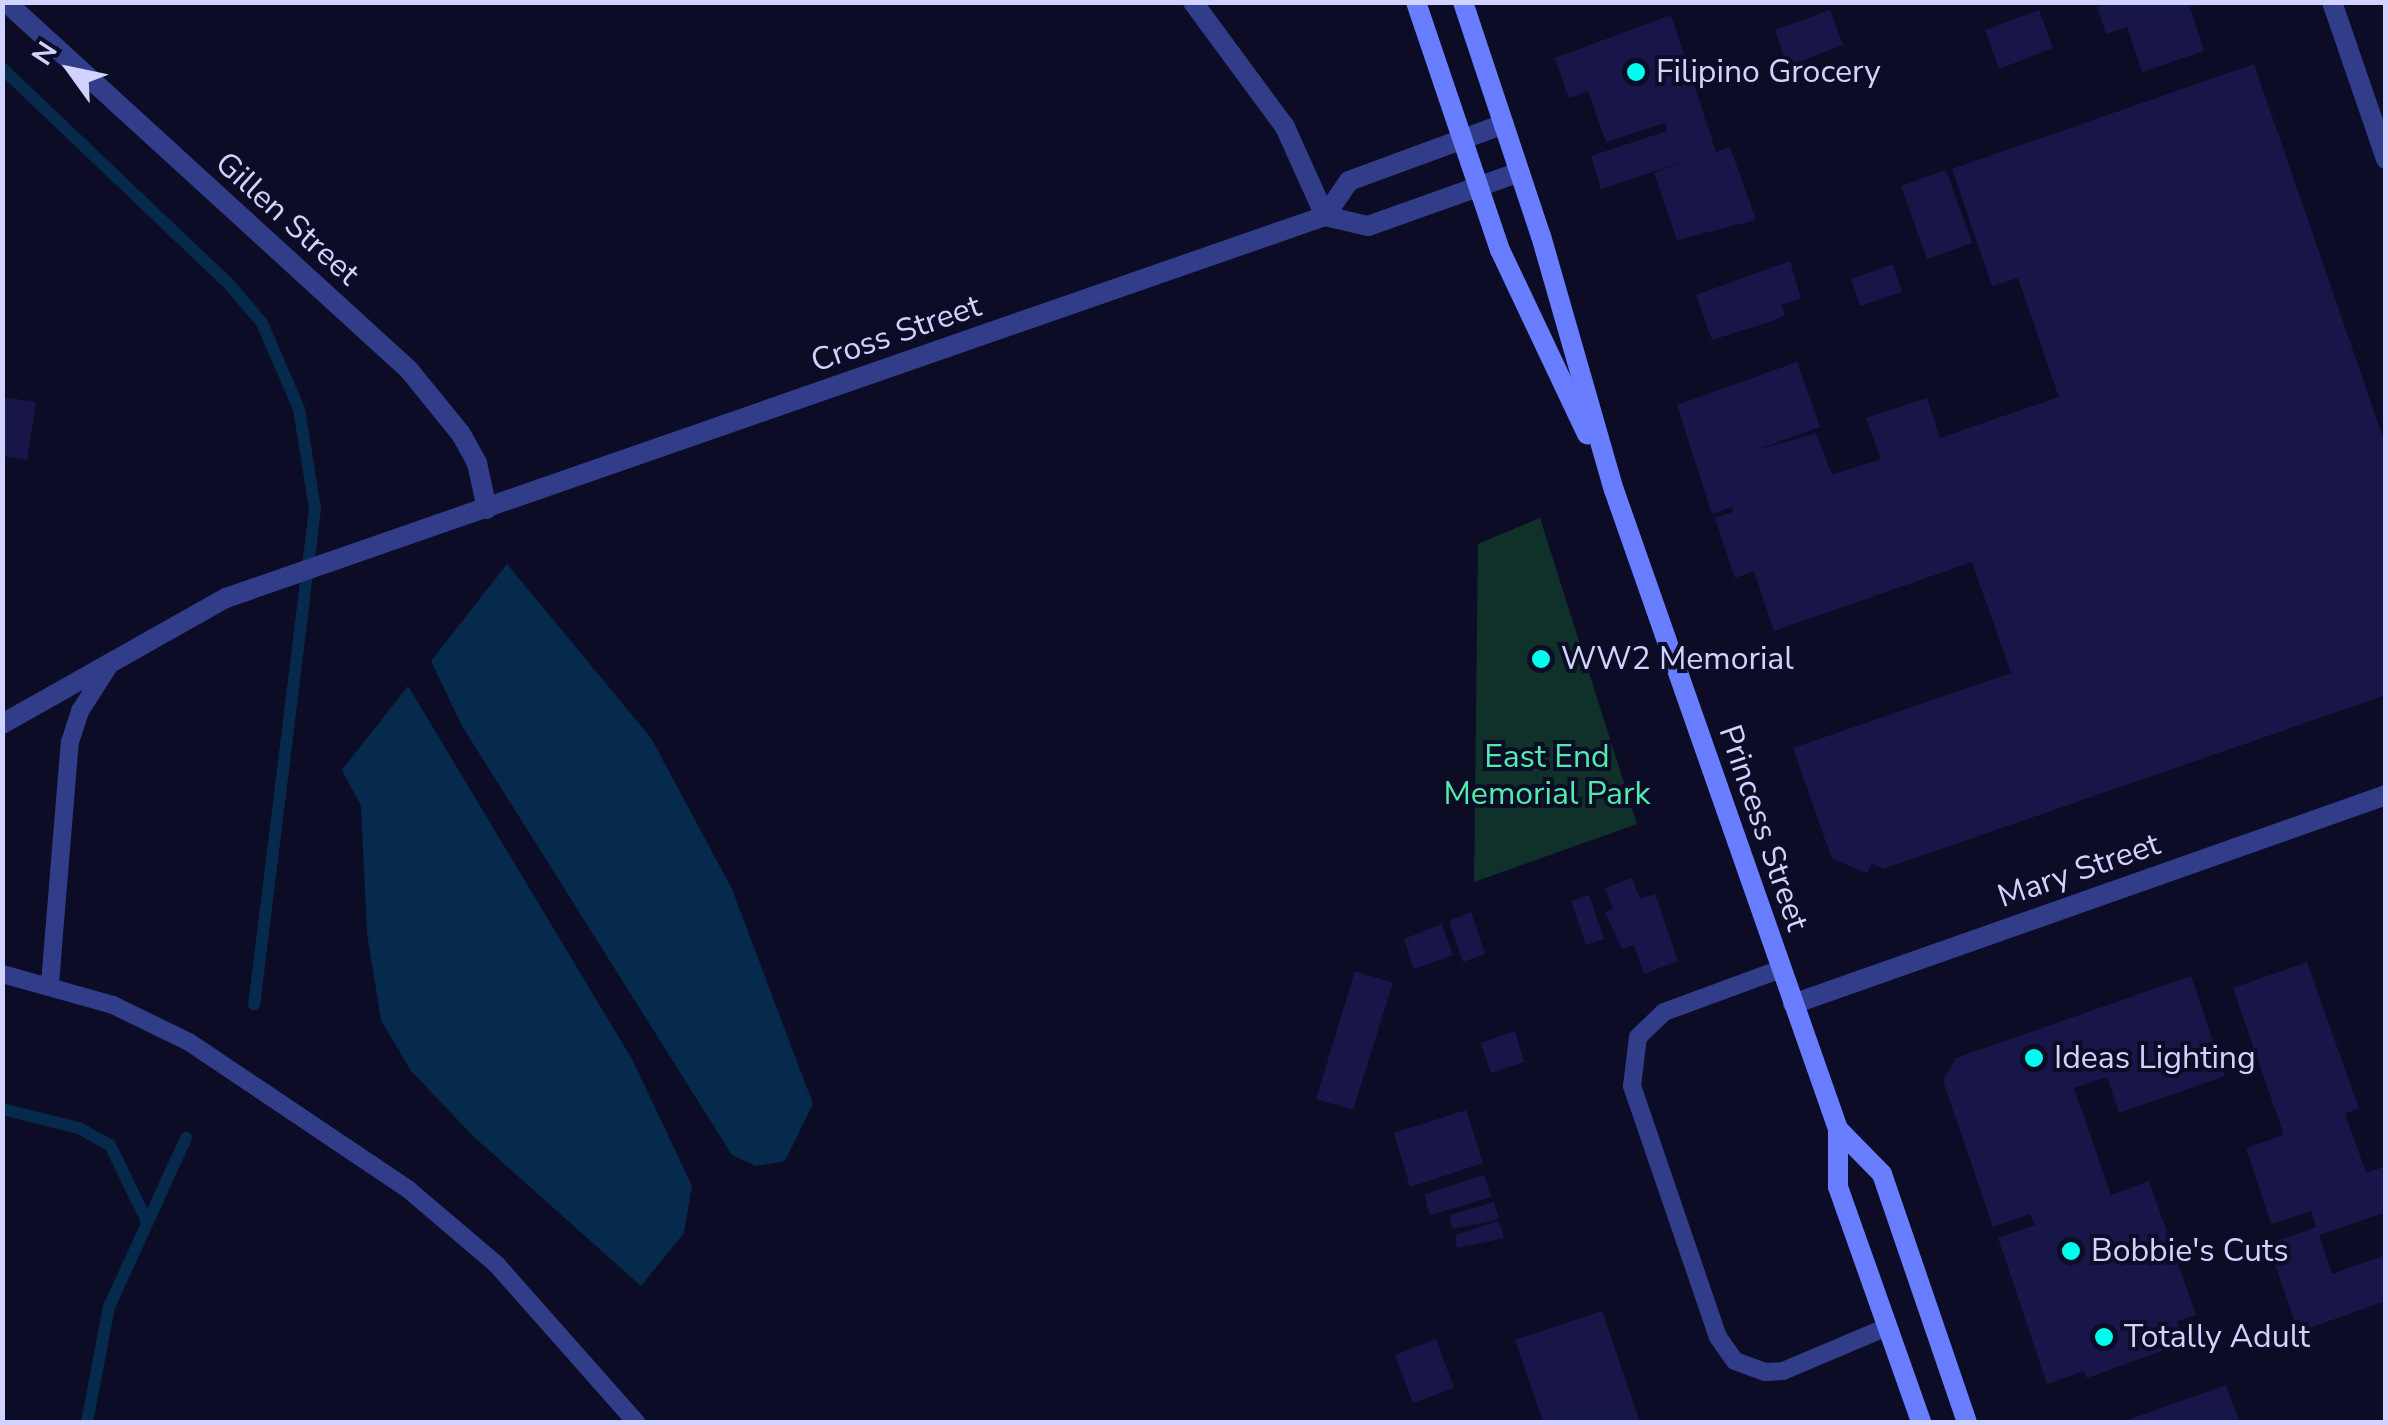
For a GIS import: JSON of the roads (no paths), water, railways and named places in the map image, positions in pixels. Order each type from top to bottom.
[{"type":"main road","name":"Princess Street","points":[[1416,2],[1500,250],[1614,490]]},
{"type":"main road","name":"Princess Street","points":[[1463,2],[1520,172],[1614,490],[1838,1129],[1838,1186],[1921,1422]]},
{"type":"main road","name":"Princess Street","points":[[1838,1129],[1882,1174],[1967,1422]]},
{"type":"street","name":"Gillen Street","points":[[6,2],[409,370],[462,434],[477,463],[487,509]]},
{"type":"street","points":[[1193,2],[1285,127],[1325,216]]},
{"type":"street","points":[[2332,2],[2386,159]]},
{"type":"street","points":[[1325,216],[1349,181],[1504,124]]},
{"type":"street","name":"Cross Street","points":[[2,724],[110,666],[191,616],[255,588],[345,561],[1325,216],[1368,226],[1520,172]]},
{"type":"street","name":"Mary Street","points":[[1792,1004],[2386,796]]},
{"type":"lane","points":[[50,984],[70,742],[80,711],[110,666]]},
{"type":"lane","points":[[1780,969],[1656,1019],[1632,1052],[1632,1086],[1718,1336],[1735,1361],[1765,1372],[1783,1370],[1887,1327]]},
{"type":"lane","points":[[2,974],[50,984],[189,1042],[409,1190],[498,1265],[636,1422]]},
{"type":"water","points":[[507,564],[651,738],[732,889],[813,1104],[785,1161],[756,1166],[732,1155],[462,726],[431,661]]},
{"type":"water","points":[[408,686],[633,1061],[692,1186],[684,1233],[641,1286],[474,1137],[411,1071],[381,1020],[367,934],[361,806],[342,770]]},
{"type":"waterway","points":[[2,68],[228,283],[262,323],[299,409],[315,509],[254,1004]]},
{"type":"waterway","points":[[2,1109],[79,1128],[110,1145],[146,1219]]},
{"type":"waterway","points":[[87,1422],[109,1307],[186,1138]]},
{"type":"place","name":"Filipino Grocery","points":[[1636,72]]},
{"type":"place","name":"WW2 Memorial","points":[[1541,659]]},
{"type":"place","name":"Ideas Lighting","points":[[2034,1058]]},
{"type":"place","name":"Bobbie's Cuts","points":[[2071,1251]]},
{"type":"place","name":"Totally Adult","points":[[2104,1337]]},
{"type":"park label","name":"East End Memorial Park","points":[[1547,776]]}]
